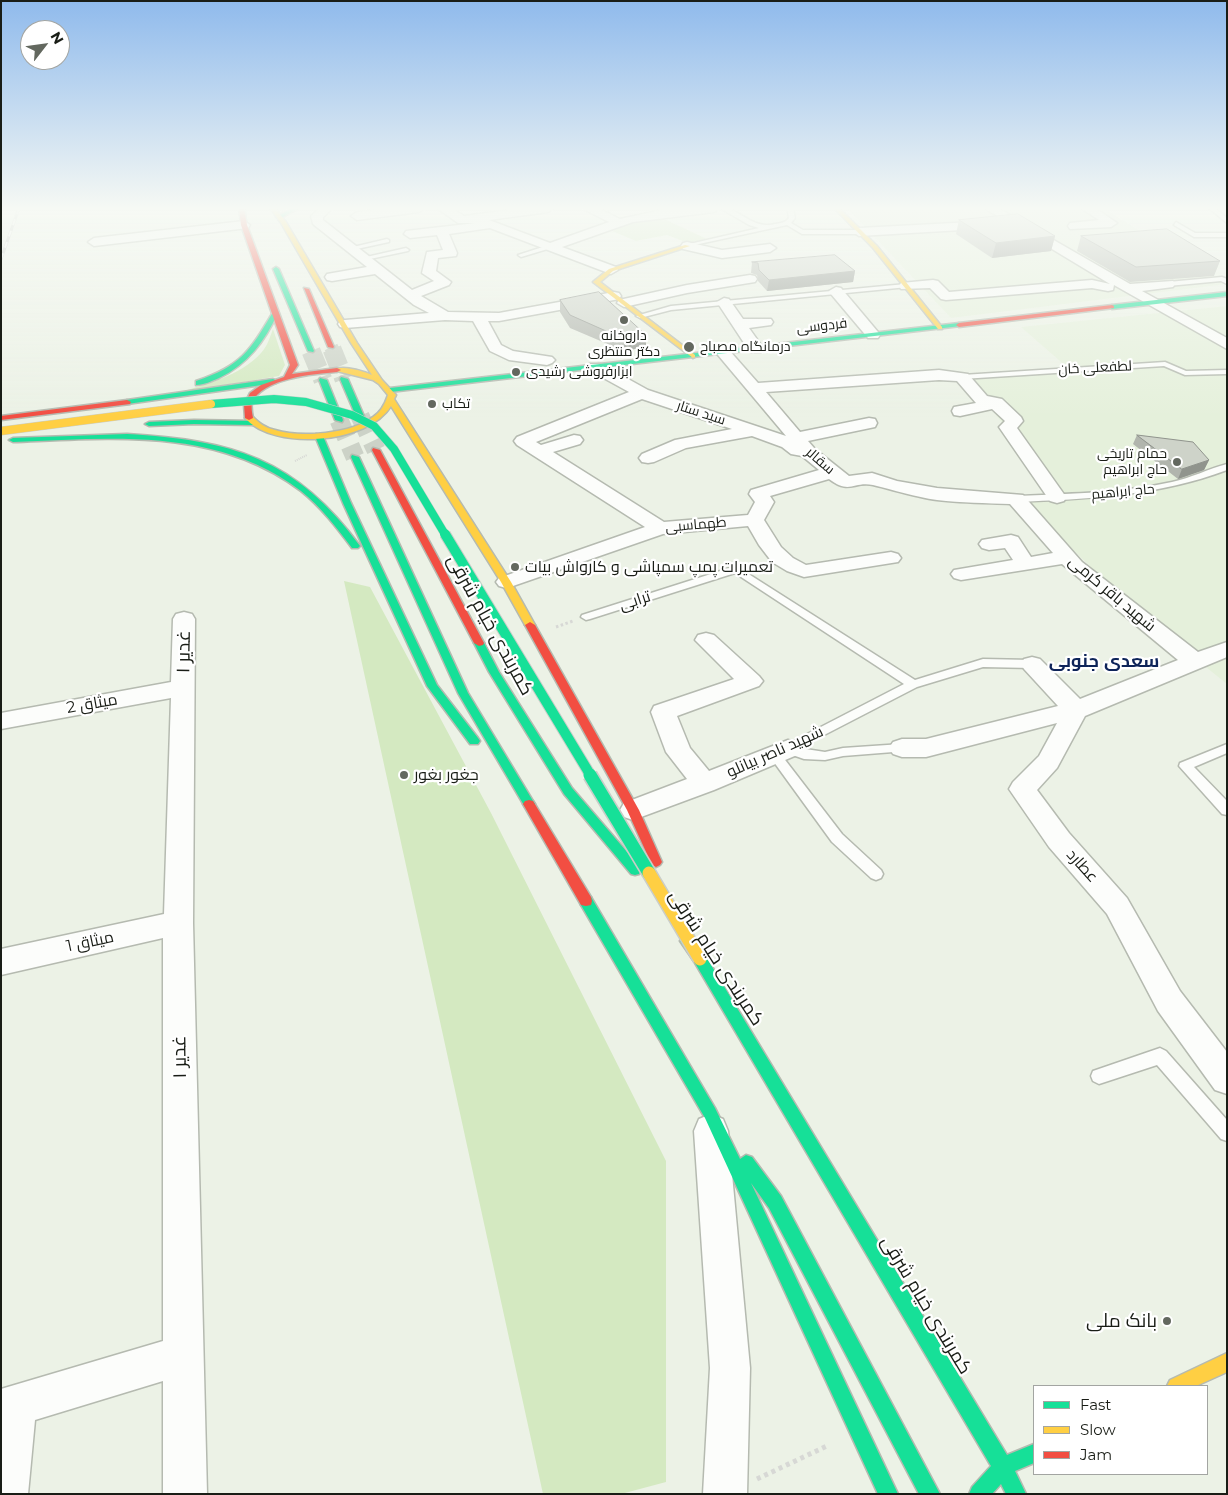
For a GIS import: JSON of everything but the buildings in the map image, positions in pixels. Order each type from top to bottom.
[{"type":"main road","points":[[263,278],[294,365],[286,378],[255,394],[248,404],[247,414],[253,423],[264,430],[280,434],[319,436],[340,433],[368,423],[386,410],[391,395]]},
{"type":"main road","points":[[280,278],[311,351]]},
{"type":"main road","points":[[317,278],[345,324],[343,347]]},
{"type":"main road","points":[[602,278],[596,282],[693,356]]},
{"type":"main road","points":[[899,278],[940,328]]},
{"type":"main road","points":[[302,281],[343,347],[379,379],[391,395],[424,453],[506,582],[632,810],[700,959]]},
{"type":"main road","name":"فردوسی","points":[[391,395],[595,367],[1227,294]]},
{"type":"main road","points":[[108,404],[202,382],[238,366],[256,350],[275,313]]},
{"type":"main road","points":[[287,349],[297,356],[322,358],[343,347]]},
{"type":"main road","points":[[1,418],[198,393],[320,371],[337,370],[360,373],[379,379]]},
{"type":"main road","points":[[344,379],[360,416]]},
{"type":"main road","points":[[322,380],[339,420]]},
{"type":"main road","points":[[1,431],[216,403],[274,399],[306,402],[327,407],[374,426],[394,449],[700,959]]},
{"type":"main road","points":[[1,442],[101,428],[156,423],[253,423]]},
{"type":"main road","points":[[319,436],[330,464],[432,686],[479,748]]},
{"type":"main road","points":[[13,440],[142,437],[170,439],[198,443],[253,458],[276,470],[312,495],[339,524],[388,592]]},
{"type":"main road","points":[[330,464],[341,453],[361,445],[396,443],[413,446],[424,453]]},
{"type":"main road","name":"کمربندی خیام شرقی","points":[[376,450],[494,672],[568,791],[652,890],[700,959],[1003,1467],[1016,1494]]},
{"type":"main road","points":[[355,457],[463,694],[710,1113],[888,1494]]},
{"type":"main road","points":[[496,772],[560,857]]},
{"type":"main road","points":[[710,1113],[775,1202],[930,1494]]},
{"type":"main road","points":[[1178,1385],[1227,1362]]},
{"type":"main road","points":[[979,1494],[1003,1467],[1033,1452]]},
{"type":"street","points":[[390,278],[419,302],[445,316]]},
{"type":"street","points":[[412,295],[444,282],[437,278]]},
{"type":"street","points":[[1112,278],[1154,303],[1219,333],[1227,345]]},
{"type":"street","points":[[345,324],[445,316],[499,317],[750,279]]},
{"type":"street","points":[[906,286],[934,284],[946,296],[1092,284],[1108,287]]},
{"type":"street","points":[[1129,288],[1168,284]]},
{"type":"street","points":[[836,291],[874,335]]},
{"type":"street","points":[[724,302],[756,348]]},
{"type":"street","points":[[478,316],[495,348],[509,355],[547,360]]},
{"type":"street","points":[[739,324],[766,322]]},
{"type":"street","name":"سقالر","points":[[722,352],[809,453],[845,482],[872,479],[894,486],[937,494],[1016,498]]},
{"type":"street","name":"سید ستار","points":[[595,367],[638,391],[788,443],[797,450],[809,453]]},
{"type":"street","name":"لطفعلی خان","points":[[752,388],[939,374],[962,377]]},
{"type":"street","points":[[962,377],[981,399],[996,403],[1015,421],[1008,427],[1057,497]]},
{"type":"street","points":[[660,528],[524,441],[661,380]]},
{"type":"street","points":[[960,411],[996,403]]},
{"type":"street","points":[[795,438],[869,422]]},
{"type":"street","points":[[648,458],[681,444],[754,431]]},
{"type":"street","points":[[539,451],[574,440]]},
{"type":"street","points":[[832,472],[758,494],[765,502],[754,520],[776,557],[791,567],[804,571],[891,558]]},
{"type":"street","name":"شهید باقر کرمی","points":[[1016,498],[1075,566],[1194,661]]},
{"type":"street","name":"طهماسبی","points":[[506,582],[660,528],[754,520]]},
{"type":"street","points":[[989,544],[1011,541],[1026,564]]},
{"type":"street","points":[[960,574],[1067,557]]},
{"type":"street","name":"غدیر ۱","points":[[184,620],[178,923],[184,1494]]},
{"type":"street","points":[[705,783],[678,752],[663,712],[751,681],[706,640]]},
{"type":"street","points":[[902,748],[926,748],[1076,710],[1227,649]]},
{"type":"street","points":[[1032,664],[1076,710]]},
{"type":"street","name":"میثاق 2","points":[[1,720],[183,688]]},
{"type":"street","name":"عطارد","points":[[1076,710],[1048,762],[1022,789],[1060,840],[1117,906],[1169,1001],[1227,1079]]},
{"type":"street","name":"شهید ناصر بیانلو","points":[[632,810],[782,752]]},
{"type":"street","name":"میثاق 1","points":[[1,962],[178,923]]},
{"type":"street","points":[[710,1113],[730,1368],[725,1494]]},
{"type":"street","points":[[6,1494],[8,1408],[184,1355]]},
{"type":"lane","points":[[1168,284],[1222,279],[1227,282]]},
{"type":"lane","points":[[640,316],[671,308],[724,302],[906,286]]},
{"type":"lane","name":"لطفعلی خان","points":[[962,377],[1165,364],[1185,374],[1227,372]]},
{"type":"lane","name":"حاج ابراهیم","points":[[1016,498],[1057,497],[1164,488],[1199,479],[1227,467]]},
{"type":"lane","name":"ترابی","points":[[586,617],[736,569],[914,684]]},
{"type":"lane","name":"شهید ناصر بیانلو","points":[[782,752],[914,684],[984,663],[1032,664]]},
{"type":"lane","points":[[782,752],[825,756],[843,752],[902,748]]},
{"type":"lane","points":[[1227,748],[1185,766],[1227,810]]},
{"type":"lane","points":[[782,752],[837,838],[876,874]]},
{"type":"lane","points":[[1099,1076],[1160,1056],[1227,1133]]},
{"type":"path","points":[[534,635],[586,617]]},
{"type":"shaded area","points":[[913,278],[1217,278],[1227,284],[951,318]]},
{"type":"shaded area","points":[[1227,306],[1227,684],[1130,606],[1023,500],[1059,495],[967,378],[1069,369],[1021,327]]},
{"type":"green space","points":[[273,329],[285,365],[279,376],[177,393],[222,378],[243,368],[263,351]]},
{"type":"green space","points":[[344,581],[370,587],[491,813],[666,1161],[666,1482],[621,1494],[543,1494]]},
{"type":"tunnel","points":[[332,349],[344,379]]},
{"type":"tunnel","points":[[311,351],[323,380]]},
{"type":"tunnel","points":[[360,416],[376,450]]},
{"type":"tunnel","points":[[339,420],[355,457]]},
{"type":"traffic: fast","points":[[280,278],[311,351]]},
{"type":"traffic: fast","points":[[1112,307],[1227,294]]},
{"type":"traffic: fast","points":[[199,383],[226,372],[246,358],[261,339],[275,313]]},
{"type":"traffic: fast","points":[[390,390],[959,325]]},
{"type":"traffic: fast","points":[[344,379],[360,416]]},
{"type":"traffic: fast","points":[[323,380],[339,420]]},
{"type":"traffic: fast","points":[[127,402],[273,381]]},
{"type":"traffic: fast","points":[[211,404],[274,399],[306,402],[352,415],[374,426],[394,449],[649,873]]},
{"type":"traffic: fast","points":[[149,424],[194,422],[253,423]]},
{"type":"traffic: fast","points":[[319,436],[347,503],[432,686],[474,741]]},
{"type":"traffic: fast","points":[[13,440],[88,437],[165,439],[203,444],[239,453],[273,468],[305,490],[332,516],[355,546]]},
{"type":"traffic: fast","points":[[355,457],[463,693],[529,804]]},
{"type":"traffic: fast","points":[[479,643],[494,672],[568,791],[635,870]]},
{"type":"traffic: fast","points":[[586,901],[710,1113],[888,1494]]},
{"type":"traffic: fast","points":[[687,941],[700,959],[1003,1467],[1016,1494]]},
{"type":"traffic: fast","points":[[746,1163],[775,1202],[930,1494]]},
{"type":"traffic: fast","points":[[1003,1467],[1033,1453]]},
{"type":"traffic: fast","points":[[979,1494],[1003,1467]]},
{"type":"traffic: slow","points":[[316,278],[354,343],[379,379]]},
{"type":"traffic: slow","points":[[601,278],[596,282],[693,356]]},
{"type":"traffic: slow","points":[[900,278],[940,328]]},
{"type":"traffic: slow","points":[[249,418],[259,427],[273,433],[291,436],[330,435],[348,431],[375,420],[383,412],[392,395],[387,388],[368,375],[337,370]]},
{"type":"traffic: slow","points":[[391,400],[506,582],[530,625]]},
{"type":"traffic: slow","points":[[1,431],[211,404]]},
{"type":"traffic: slow","points":[[649,873],[700,959]]},
{"type":"traffic: slow","points":[[1178,1385],[1227,1362]]},
{"type":"traffic: jam","points":[[263,278],[294,365],[287,377]]},
{"type":"traffic: jam","points":[[306,289],[331,347]]},
{"type":"traffic: jam","points":[[959,325],[1112,307]]},
{"type":"traffic: jam","points":[[249,418],[247,405],[253,394],[264,386],[295,376],[337,370]]},
{"type":"traffic: jam","points":[[1,418],[127,402]]},
{"type":"traffic: jam","points":[[376,450],[479,643]]},
{"type":"traffic: jam","points":[[530,625],[633,810],[656,862]]},
{"type":"traffic: jam","points":[[529,804],[586,901]]},
{"type":"place","name":"داروخانه دکتر منتظری","points":[[624,320]]},
{"type":"place","name":"درمانگاه مصباح","points":[[689,347]]},
{"type":"place","name":"ابزارفروشی رشیدی","points":[[516,372]]},
{"type":"place","name":"تکاب","points":[[432,404]]},
{"type":"place","name":"حمام تاریخی حاج ابراهیم","points":[[1177,462]]},
{"type":"place","name":"تعمیرات پمپ سمپاشی و کارواش بیات","points":[[515,567]]},
{"type":"place","name":"جغور بغور","points":[[404,775]]},
{"type":"place","name":"بانک ملی","points":[[1167,1321]]},
{"type":"district","name":"سعدی جنوبی","points":[[1104,662]]}]
